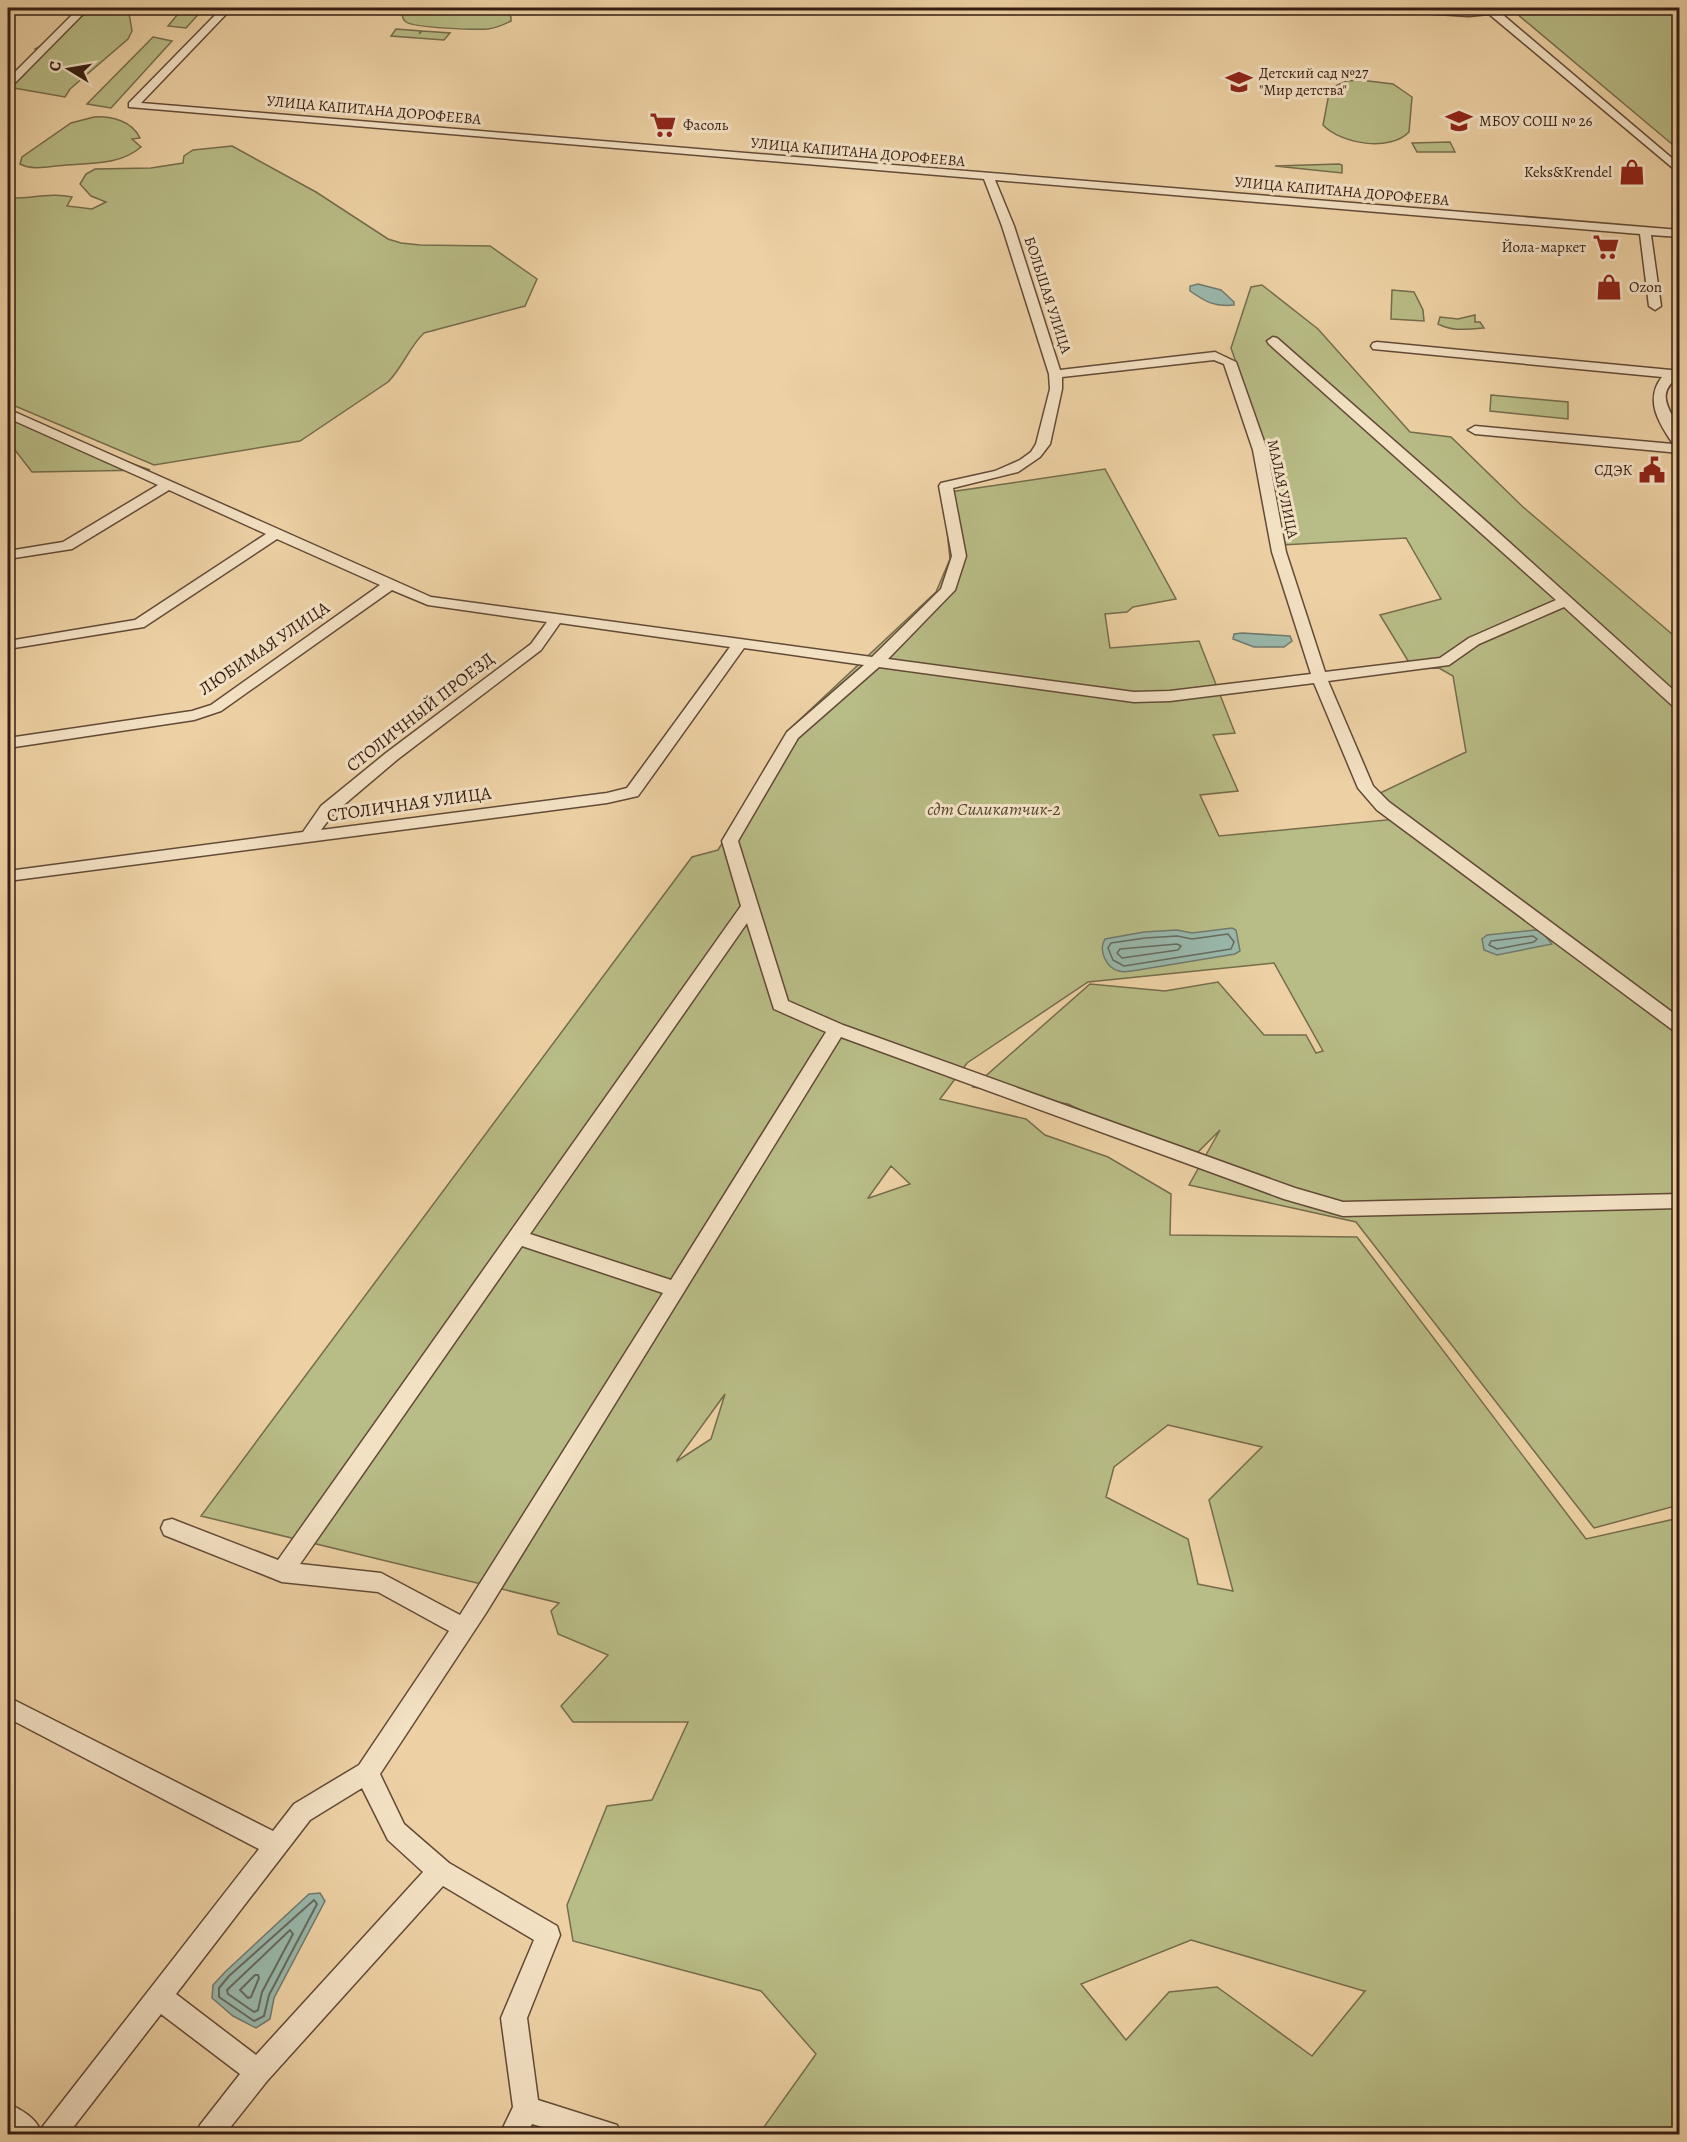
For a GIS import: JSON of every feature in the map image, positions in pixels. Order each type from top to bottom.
[{"type":"street","name":"УЛИЦА КАПИТАНА ДОРОФЕЕВА","points":[[227,8],[133,105],[1680,234]]},
{"type":"street","points":[[1390,8],[1473,13],[1491,10],[1680,171]]},
{"type":"street","points":[[8,84],[78,9]]},
{"type":"street","name":"БОЛЬШАЯ УЛИЦА","points":[[877,660],[948,590],[959,556],[946,486],[1011,470],[1028,463],[1039,452],[1043,444],[1056,389],[1055,374],[1019,258],[989,178]]},
{"type":"street","points":[[1645,231],[1655,306]]},
{"type":"street","points":[[1273,341],[1474,518],[1680,705]]},
{"type":"street","points":[[1377,346],[1676,372]]},
{"type":"street","name":"МАЛАЯ УЛИЦА","points":[[1055,374],[1215,356],[1230,362],[1260,450],[1279,552],[1319,677],[1366,788],[1383,806],[1680,1026]]},
{"type":"street","points":[[1475,430],[1680,447],[1659,402],[1658,391],[1662,382],[1676,372]]},
{"type":"street","points":[[8,413],[428,601],[877,660],[1134,697],[1170,696],[1444,662],[1474,641],[1564,602]]},
{"type":"street","points":[[8,555],[67,546],[168,485]]},
{"type":"street","points":[[8,645],[139,624],[276,533]]},
{"type":"street","name":"ЛЮБИМАЯ УЛИЦА","points":[[8,743],[194,715],[216,708],[392,584]]},
{"type":"street","name":"СТОЛИЧНЫЙ ПРОЕЗД","points":[[308,837],[327,810],[392,756],[536,646],[557,618]]},
{"type":"street","name":"СТОЛИЧНАЯ УЛИЦА","points":[[8,876],[607,798],[632,792],[741,642]]},
{"type":"street","points":[[877,660],[792,735],[730,841],[780,1005],[837,1029],[1280,1190],[1343,1209],[1680,1201]]},
{"type":"street","points":[[282,1572],[750,906]]},
{"type":"street","points":[[52,2134],[302,1812],[367,1773],[464,1628],[837,1029]]},
{"type":"street","points":[[518,1237],[675,1289]]},
{"type":"street","points":[[172,1528],[282,1572],[381,1583],[464,1628]]},
{"type":"street","points":[[8,1707],[276,1845]]},
{"type":"street","points":[[367,1773],[396,1832],[440,1871],[548,1935],[514,2018],[526,2109],[513,2134]]},
{"type":"street","points":[[209,2134],[258,2072],[440,1871]]},
{"type":"street","points":[[159,1997],[258,2072]]},
{"type":"street","points":[[526,2109],[608,2134]]},
{"type":"street","points":[[8,2117],[29,2134]]},
{"type":"green space","points":[[480,7],[505,12],[511,17],[511,21],[488,29],[421,26],[403,19],[402,14],[410,8]]},
{"type":"green space","points":[[177,8],[204,8],[186,28],[168,26],[178,14]]},
{"type":"green space","points":[[1510,8],[1679,8],[1679,150]]},
{"type":"green space","points":[[96,13],[129,13],[132,31],[128,39],[70,89],[65,97],[8,87],[22,77],[39,57],[35,49],[77,18]]},
{"type":"green space","points":[[396,29],[421,31],[419,34],[422,31],[450,33],[444,40],[391,36]]},
{"type":"green space","points":[[153,37],[172,41],[111,108],[87,104]]},
{"type":"green space","points":[[1360,80],[1393,84],[1412,97],[1409,132],[1401,138],[1378,144],[1341,137],[1323,125],[1330,88],[1347,81]]},
{"type":"green space","points":[[94,117],[108,117],[132,127],[140,138],[132,139],[141,147],[124,157],[105,162],[36,168],[20,164],[22,157],[71,123]]},
{"type":"green space","points":[[1450,142],[1455,152],[1417,152],[1412,143]]},
{"type":"green space","points":[[232,146],[316,192],[388,239],[420,245],[490,246],[537,279],[525,306],[424,333],[388,382],[300,441],[154,465],[8,403],[8,198],[48,195],[72,197],[67,206],[92,209],[106,202],[91,196],[80,184],[86,174],[95,169],[151,168],[183,163],[184,156],[193,150]]},
{"type":"green space","points":[[1342,165],[1342,173],[1275,166]]},
{"type":"green space","name":"сдт Силикатчик-2","points":[[1262,285],[1318,329],[1410,432],[1451,437],[1523,507],[1679,640],[1679,1505],[1594,1528],[1356,1222],[1189,1185],[1220,1130],[1189,1161],[1068,1104],[973,1087],[1090,984],[1165,991],[1218,982],[1264,1035],[1306,1035],[1316,1053],[1323,1051],[1274,963],[1088,982],[967,1063],[940,1099],[1026,1119],[1045,1135],[1108,1157],[1171,1194],[1170,1235],[1357,1237],[1586,1539],[1679,1518],[1679,2134],[759,2134],[816,2054],[761,1991],[573,1941],[567,1905],[607,1806],[652,1800],[688,1722],[573,1722],[561,1706],[608,1655],[558,1634],[551,1611],[559,1603],[201,1516],[692,857],[718,850],[794,725],[936,592],[950,559],[943,493],[1105,469],[1176,599],[1133,607],[1127,612],[1105,614],[1110,648],[1199,641],[1235,733],[1213,735],[1238,791],[1200,795],[1219,836],[1397,819],[1378,794],[1466,752],[1453,676],[1439,668],[1413,669],[1380,615],[1441,599],[1406,538],[1282,545],[1264,444],[1231,348],[1251,287]],"holes":[[[891,1166],[910,1184],[869,1198]],[[725,1394],[711,1439],[677,1460]],[[1168,1425],[1262,1447],[1209,1500],[1233,1591],[1198,1584],[1188,1539],[1106,1497],[1114,1467]],[[1191,1940],[1365,1991],[1312,2056],[1217,1987],[1169,1992],[1126,2040],[1081,1984]]]},
{"type":"green space","points":[[1392,290],[1414,292],[1423,310],[1424,321],[1391,319]]},
{"type":"green space","points":[[1475,315],[1475,322],[1480,322],[1484,328],[1455,329],[1438,324],[1440,317],[1458,319]]},
{"type":"green space","points":[[1491,395],[1568,402],[1568,419],[1490,411]]},
{"type":"green space","points":[[8,419],[150,470],[32,472],[8,441]]},
{"type":"water","points":[[1198,284],[1221,290],[1234,302],[1234,305],[1210,303],[1190,291],[1190,286]]},
{"type":"water","points":[[1234,634],[1290,636],[1292,641],[1284,647],[1254,647],[1233,639]]},
{"type":"water","points":[[1232,928],[1236,930],[1240,951],[1235,954],[1131,971],[1119,971],[1110,966],[1104,958],[1102,948],[1105,939],[1144,932],[1177,930],[1192,933]]},
{"type":"water","points":[[1541,931],[1552,944],[1497,955],[1484,950],[1482,939],[1487,935]]},
{"type":"water","points":[[320,1893],[325,1901],[274,1998],[270,2019],[256,2028],[233,2016],[212,1998],[213,1985],[309,1894]]},
{"type":"place","name":"Детский сад №27 \"Мир детства\"","points":[[1239,82]]},
{"type":"place","name":"МБОУ СОШ № 26","points":[[1459,121]]},
{"type":"place","name":"Фасоль","points":[[663,125]]},
{"type":"place","name":"Keks&Krendel","points":[[1632,172]]},
{"type":"place","name":"Йола-маркет","points":[[1606,247]]},
{"type":"place","name":"Ozon","points":[[1609,287]]},
{"type":"place","name":"СДЭК","points":[[1652,470]]}]
